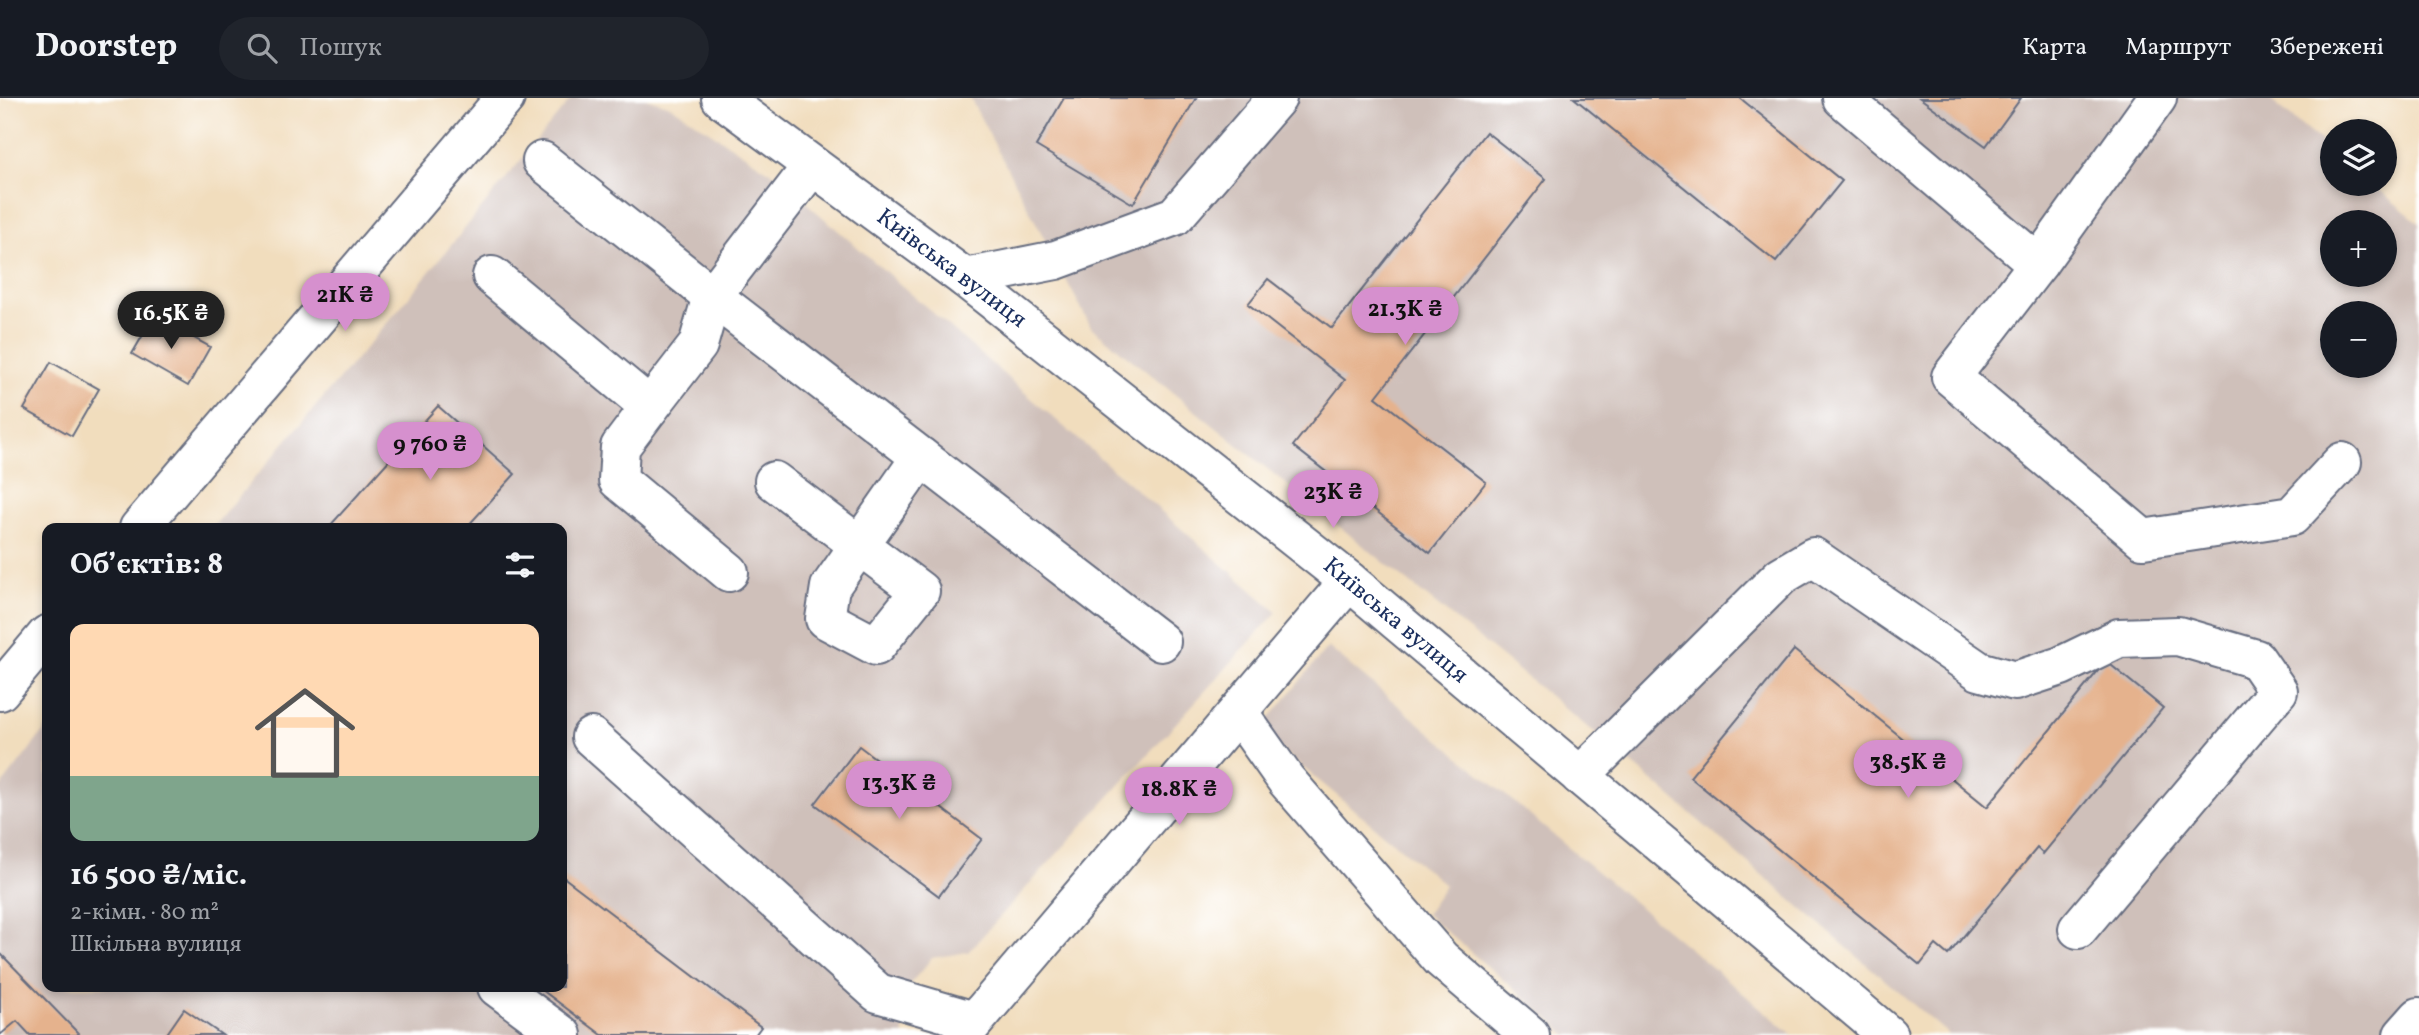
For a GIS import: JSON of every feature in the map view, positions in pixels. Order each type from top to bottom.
[{"type":"street","points":[[143,523],[505,98]]},
{"type":"street","name":"Київська вулиця","points":[[721,98],[965,278],[1349,581],[1888,1035]]},
{"type":"street","points":[[965,278],[1056,260],[1175,216],[1277,98]]},
{"type":"street","points":[[1842,98],[2038,264]]},
{"type":"street","points":[[2157,98],[2038,264],[1951,377],[2143,539],[2292,516],[2342,462]]},
{"type":"street","points":[[542,161],[712,296],[1161,642]]},
{"type":"street","points":[[729,572],[618,480],[620,447],[698,345],[712,296],[812,166]]},
{"type":"street","points":[[492,276],[650,407]]},
{"type":"street","points":[[774,481],[859,545],[921,457]]},
{"type":"street","points":[[1580,776],[1781,576],[1813,557],[1979,670],[2015,681],[2061,666],[2119,638],[2178,636],[2256,659],[2278,691],[2078,929]]},
{"type":"street","points":[[591,737],[878,993],[969,1028],[1349,581]]},
{"type":"street","points":[[0,691],[42,645]]},
{"type":"street","points":[[1238,712],[1286,780],[1441,959],[1530,1035]]},
{"type":"street","points":[[504,992],[562,1035]]},
{"type":"street","points":[[2403,1035],[2419,1017]]},
{"type":"shaded area","points":[[572,98],[645,98],[671,106],[772,173],[1277,612],[968,952],[932,958],[910,984],[904,999],[904,1035],[0,1035],[0,788],[42,733],[42,992],[567,992],[567,523],[216,523],[393,316]]},
{"type":"shaded area","points":[[970,98],[2268,98],[2320,141],[2320,196],[2386,196],[2419,223],[2419,1035],[1949,1035],[1642,772],[1091,327]]},
{"type":"shaded area","points":[[1328,647],[1793,1035],[1568,1035],[1426,914],[1445,885],[1259,731]]},
{"type":"building","points":[[1064,98],[1196,98],[1133,204],[1036,146]]},
{"type":"building","points":[[1574,98],[1740,98],[1842,181],[1776,262]]},
{"type":"building","points":[[1920,98],[2021,98],[1986,146]]},
{"type":"building","points":[[1486,132],[1546,179],[1376,397],[1486,482],[1430,553],[1293,446],[1345,380],[1248,304],[1268,279],[1332,328]]},
{"type":"building","points":[[154,316],[210,347],[188,386],[132,354]]},
{"type":"building","points":[[51,362],[99,389],[72,436],[24,409]]},
{"type":"building","points":[[438,406],[515,474],[471,523],[333,523]]},
{"type":"building","points":[[1794,650],[1987,807],[2106,661],[2163,708],[2043,854],[2037,848],[1948,955],[1936,945],[1920,965],[1690,777]]},
{"type":"building","points":[[859,746],[982,839],[939,896],[815,804]]},
{"type":"building","points":[[567,880],[761,1027],[755,1035],[602,1035],[545,992],[567,992]]},
{"type":"building","points":[[0,953],[78,1035],[30,1035],[17,1021],[0,1035]]},
{"type":"building","points":[[184,1009],[222,1035],[166,1035]]}]
